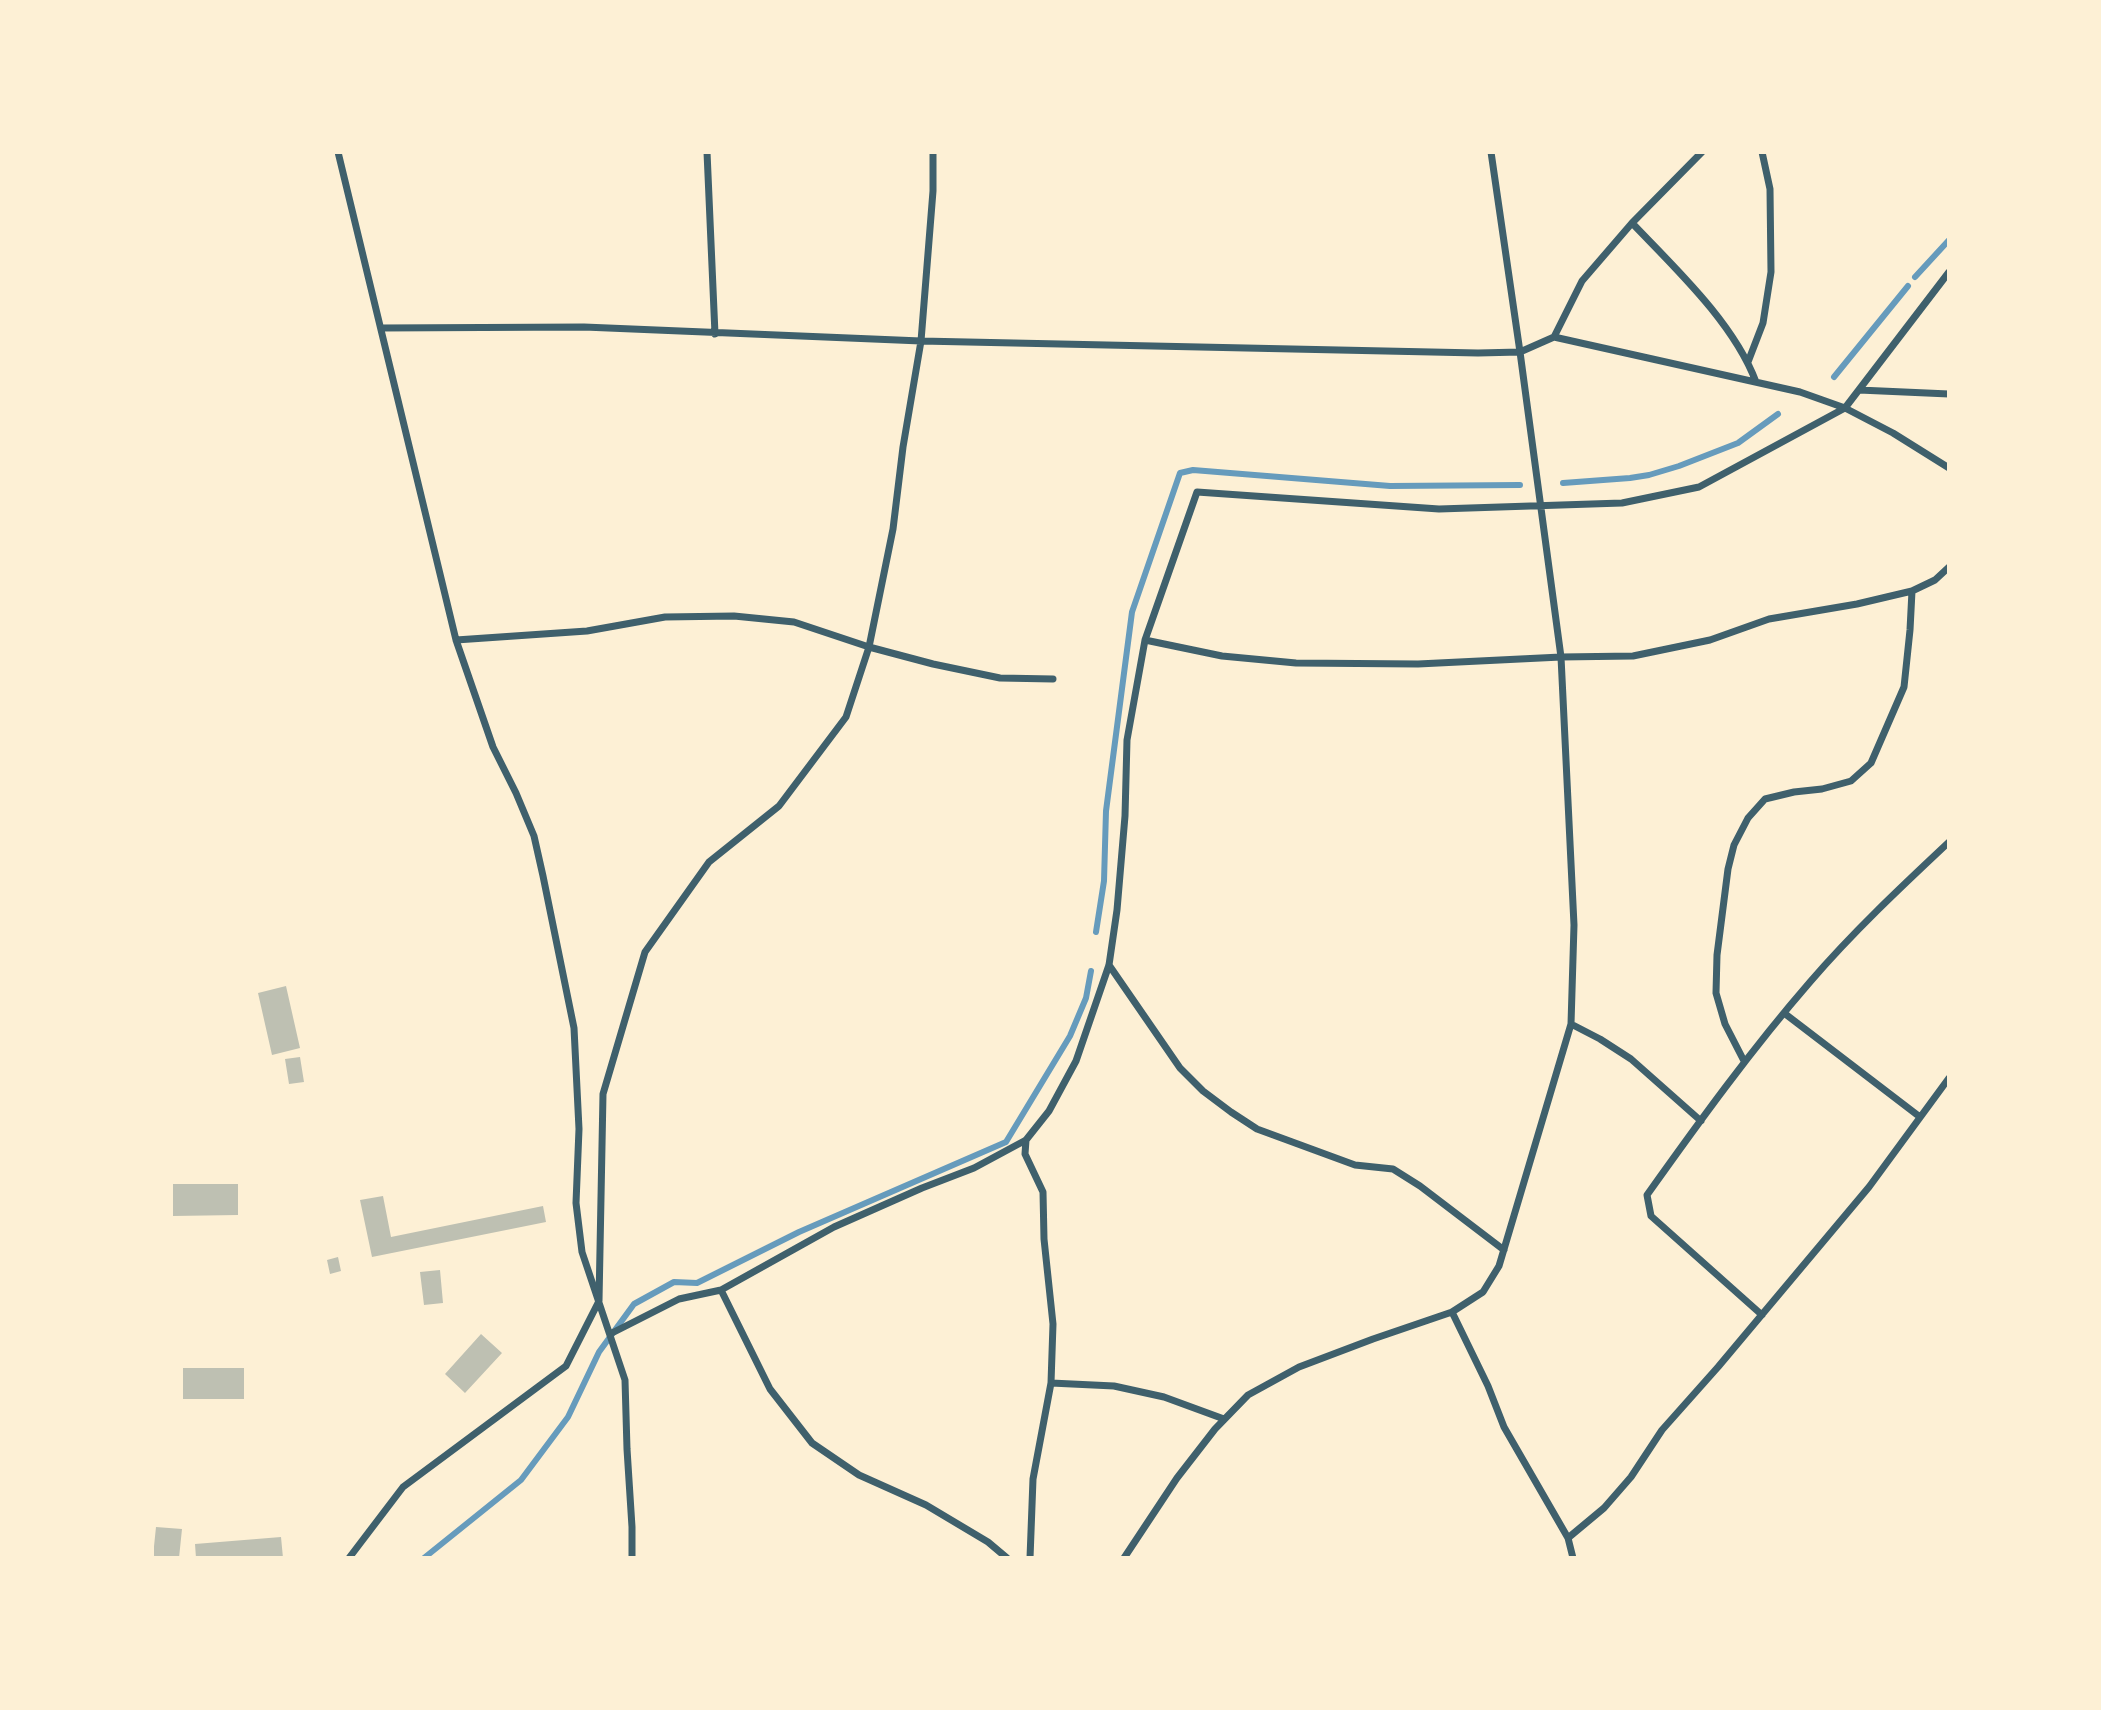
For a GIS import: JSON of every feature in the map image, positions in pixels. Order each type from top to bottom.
[{"type":"street","points":[[338,152],[456,640],[493,747],[521,804],[537,849],[574,1028],[579,1129],[576,1203],[582,1252],[625,1380],[632,1558]]},
{"type":"street","points":[[707,152],[715,334]]},
{"type":"street","points":[[349,1558],[403,1487],[566,1366],[599,1301],[603,1094],[645,952],[709,862],[779,806],[846,717],[869,647],[893,529],[902,447],[921,341],[933,191],[933,152]]},
{"type":"street","points":[[1124,1558],[1177,1478],[1224,1419],[1248,1395],[1299,1367],[1452,1312],[1483,1292],[1499,1266],[1571,1024],[1574,925],[1561,657],[1490,152]]},
{"type":"street","points":[[1554,337],[1582,281],[1632,223],[1702,152]]},
{"type":"street","points":[[1748,362],[1763,323],[1771,272],[1770,189],[1762,152]]},
{"type":"street","points":[[1632,223],[1673,266],[1734,339],[1756,382]]},
{"type":"street","points":[[610,1334],[679,1299],[722,1290],[834,1227],[974,1168],[1026,1140],[1049,1111],[1076,1061],[1109,965],[1125,816],[1127,740],[1145,640],[1197,492],[1438,509],[1622,503],[1699,487],[1845,408],[1949,272]]},
{"type":"street","points":[[381,328],[584,327],[921,341],[1464,353],[1520,352],[1554,337],[1800,392],[1845,408],[1893,433],[1949,468]]},
{"type":"street","points":[[1859,390],[1949,394]]},
{"type":"street","points":[[1145,640],[1222,656],[1296,663],[1418,664],[1633,656],[1710,640],[1769,620],[1912,591],[1935,580],[1949,567]]},
{"type":"street","points":[[1744,1061],[1725,1024],[1716,993],[1717,955],[1728,869],[1734,845],[1748,818],[1765,799],[1851,781],[1871,763],[1903,687],[1912,591]]},
{"type":"street","points":[[456,640],[587,631],[665,617],[734,616],[794,622],[869,647],[1000,678],[1053,679]]},
{"type":"street","points":[[1762,1315],[1651,1216],[1647,1195],[1744,1061],[1810,982],[1874,912],[1949,842]]},
{"type":"street","points":[[1109,965],[1180,1068],[1203,1091],[1231,1112],[1257,1129],[1355,1165],[1394,1169],[1504,1250]]},
{"type":"street","points":[[1784,1013],[1920,1117]]},
{"type":"street","points":[[1571,1024],[1631,1059],[1701,1121]]},
{"type":"street","points":[[1568,1538],[1604,1508],[1631,1477],[1662,1430],[1869,1187],[1949,1078]]},
{"type":"street","points":[[1026,1140],[1025,1154],[1043,1192],[1044,1239],[1053,1324],[1051,1383],[1032,1479],[1030,1558]]},
{"type":"street","points":[[722,1290],[770,1388],[811,1443],[859,1475],[926,1505],[988,1542],[1007,1558]]},
{"type":"street","points":[[1452,1312],[1488,1386],[1504,1427],[1568,1538],[1573,1558]]},
{"type":"street","points":[[1051,1383],[1114,1386],[1164,1397],[1224,1419]]},
{"type":"building","points":[[286,986],[300,1048],[272,1055],[258,993]]},
{"type":"building","points":[[300,1057],[304,1082],[289,1084],[285,1059]]},
{"type":"building","points":[[173,1184],[238,1184],[238,1215],[173,1216]]},
{"type":"building","points":[[383,1196],[391,1237],[543,1206],[546,1222],[372,1257],[360,1200]]},
{"type":"building","points":[[338,1257],[341,1271],[330,1274],[327,1260]]},
{"type":"building","points":[[440,1270],[443,1303],[424,1305],[420,1272]]},
{"type":"building","points":[[481,1334],[502,1353],[465,1393],[445,1374]]},
{"type":"building","points":[[183,1368],[244,1368],[244,1399],[183,1399]]},
{"type":"building","points":[[156,1527],[182,1529],[179,1558],[153,1556]]},
{"type":"building","points":[[281,1537],[283,1558],[196,1558],[195,1544]]},
{"type":"waterway","points":[[1915,277],[1949,240]]},
{"type":"waterway","points":[[1834,377],[1908,286]]},
{"type":"waterway","points":[[1563,483],[1630,478],[1679,466],[1738,443],[1778,414]]},
{"type":"waterway","points":[[1096,932],[1104,881],[1106,811],[1132,612],[1180,473],[1193,470],[1390,486],[1520,485]]},
{"type":"waterway","points":[[424,1558],[521,1480],[568,1417],[599,1352],[634,1304],[674,1282],[697,1283],[799,1232],[1006,1142],[1070,1036],[1086,998],[1091,971]]}]
